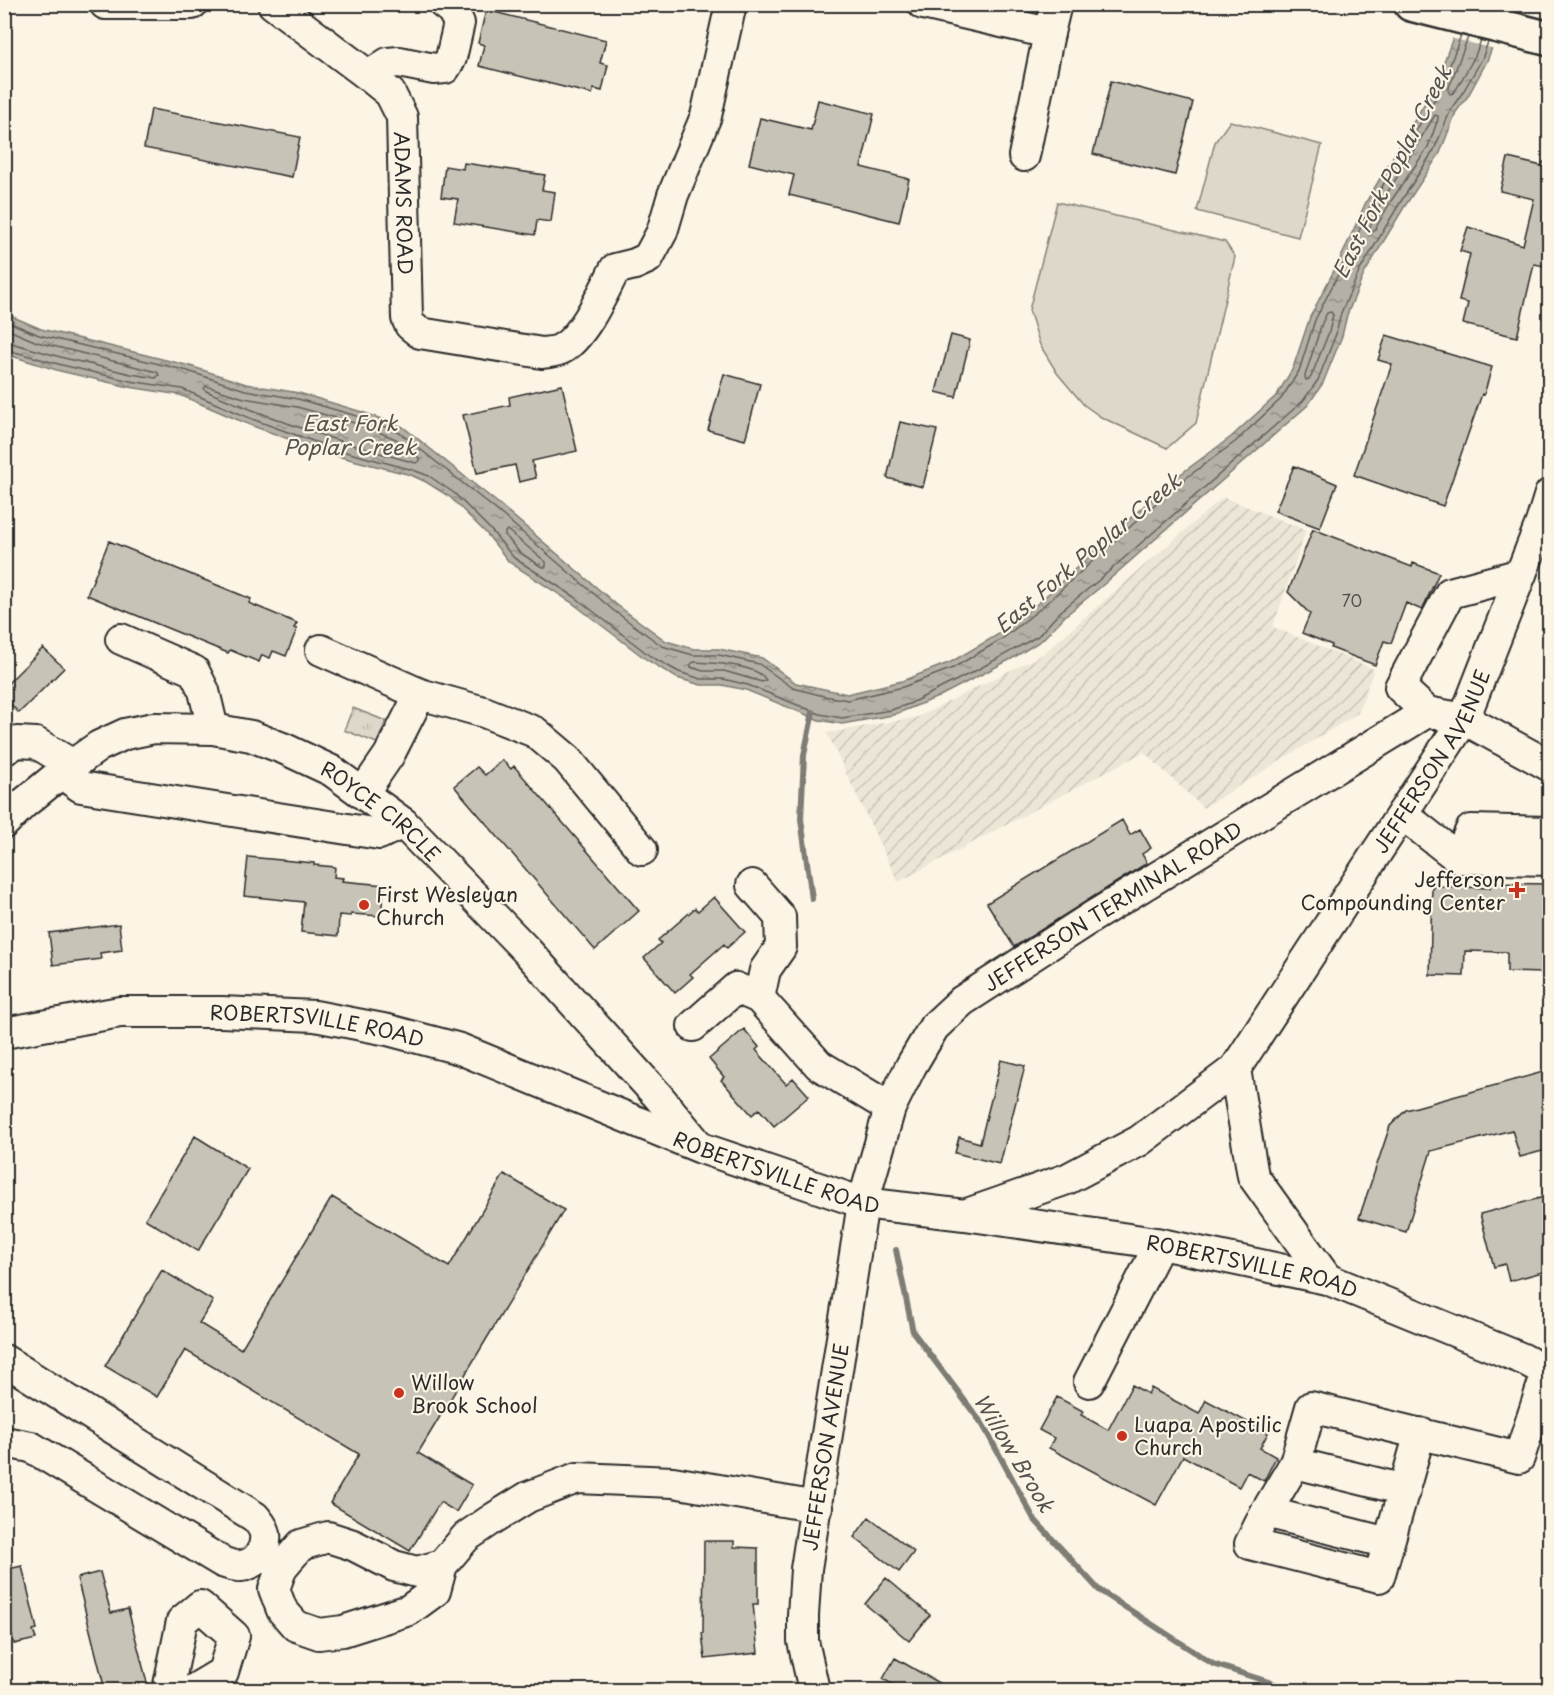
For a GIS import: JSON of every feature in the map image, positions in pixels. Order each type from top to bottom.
[{"type":"highway","points":[[1414,5],[1543,37]]},
{"type":"street","points":[[105,4],[192,4]]},
{"type":"street","name":"ADAMS ROAD","points":[[273,4],[390,93],[402,117],[407,318],[410,325],[420,333],[542,353],[560,350],[579,334],[615,269],[648,258],[663,232],[673,195],[706,116],[731,4]]},
{"type":"street","points":[[369,76],[388,63],[399,62],[434,69],[445,68],[451,58],[459,23],[452,10],[444,4]]},
{"type":"street","points":[[924,4],[1049,33]]},
{"type":"street","points":[[1024,156],[1056,4]]},
{"type":"street","name":"JEFFERSON AVENUE","points":[[965,1215],[1067,1179],[1139,1140],[1235,1069],[1464,719],[1549,501]]},
{"type":"street","points":[[1521,574],[1450,593],[1400,687],[1427,712],[1464,719],[1550,766]]},
{"type":"street","points":[[121,639],[194,671],[204,691],[213,729]]},
{"type":"street","points":[[321,650],[420,694],[484,712],[535,732],[567,759],[642,850]]},
{"type":"street","points":[[363,793],[389,755],[420,694]]},
{"type":"street","name":"JEFFERSON TERMINAL ROAD","points":[[863,1203],[890,1108],[910,1066],[934,1027],[962,1001],[1092,917],[1427,712]]},
{"type":"street","name":"ROYCE CIRCLE","points":[[4,823],[23,804],[67,769],[99,746],[125,734],[153,728],[213,729],[251,736],[285,749],[332,771],[403,824],[527,951],[658,1096],[701,1148]]},
{"type":"street","points":[[4,750],[17,742],[36,743],[67,769],[81,787],[379,834],[403,824]]},
{"type":"street","points":[[1402,814],[1458,858],[1550,860]]},
{"type":"street","points":[[1458,858],[1471,830],[1550,832]]},
{"type":"street","points":[[752,885],[780,916],[781,947],[765,970],[759,998]]},
{"type":"street","points":[[693,1026],[736,988],[759,998],[819,1065],[890,1108]]},
{"type":"street","name":"ROBERTSVILLE ROAD","points":[[15,1031],[120,1012],[221,1012],[315,1016],[388,1030],[460,1049],[701,1148],[863,1203],[965,1215],[1160,1244],[1327,1280],[1542,1363]]},
{"type":"street","points":[[4,1057],[15,1031]]},
{"type":"street","points":[[1235,1069],[1253,1176],[1327,1280]]},
{"type":"street","name":"JEFFERSON AVENUE","points":[[814,1690],[803,1641],[806,1569],[863,1203]]},
{"type":"street","points":[[1089,1382],[1160,1244]]},
{"type":"street","points":[[4,1360],[255,1517],[262,1526],[265,1536],[262,1553],[252,1563],[239,1566],[222,1562],[30,1447],[4,1442]]},
{"type":"street","points":[[1420,1432],[1379,1577],[1250,1544],[1295,1463],[1311,1407],[1420,1432],[1519,1458],[1542,1363]]},
{"type":"street","points":[[1295,1463],[1405,1490]]},
{"type":"street","points":[[442,1565],[417,1572],[394,1566],[353,1545],[328,1537],[301,1545],[282,1567],[274,1589],[282,1610],[296,1626],[319,1634],[343,1631],[409,1610],[435,1592],[442,1565],[466,1537],[528,1497],[577,1478],[673,1482],[817,1507]]},
{"type":"street","points":[[1266,1512],[1388,1543]]},
{"type":"street","points":[[168,1690],[183,1621],[200,1606],[234,1636],[224,1672],[193,1690]]},
{"type":"shaded area","points":[[1223,497],[1306,530],[1273,627],[1374,669],[1358,713],[1203,808],[1144,752],[898,882],[827,733],[918,717],[1043,654]]},
{"type":"green space","points":[[1230,121],[1322,145],[1298,237],[1197,211],[1215,142]]},
{"type":"green space","points":[[1057,202],[1225,242],[1235,257],[1196,423],[1167,448],[1101,417],[1084,405],[1057,373],[1040,345],[1029,310]]},
{"type":"green space","points":[[353,708],[386,721],[377,743],[344,730]]},
{"type":"water","name":"East Fork Poplar Creek","points":[[1465,5],[1495,40],[1487,61],[1468,96],[1456,112],[1440,153],[1364,274],[1323,383],[1308,405],[1065,616],[1042,640],[1013,658],[938,697],[893,715],[842,724],[819,720],[746,690],[722,685],[701,685],[677,678],[647,660],[571,602],[509,562],[486,533],[450,497],[426,482],[411,475],[337,456],[294,441],[180,395],[129,387],[60,371],[5,354],[4,313],[41,329],[190,366],[246,384],[299,393],[362,412],[403,427],[499,504],[617,605],[666,641],[694,649],[719,649],[762,658],[796,683],[847,694],[902,681],[951,662],[999,634],[1037,604],[1171,481],[1231,437],[1277,395],[1293,368],[1310,317],[1366,202],[1435,86]]},
{"type":"pier","points":[[1462,4],[1509,4],[1495,49],[1450,38]]},
{"type":"building","points":[[486,10],[606,40],[600,63],[608,65],[602,91],[594,89],[592,94],[479,66],[484,45],[478,43]]},
{"type":"building","points":[[1111,81],[1193,102],[1175,175],[1093,154]]},
{"type":"building","points":[[818,100],[874,114],[861,167],[909,179],[899,222],[789,195],[794,175],[749,164],[760,118],[811,130]]},
{"type":"building","points":[[151,109],[300,137],[292,177],[144,148]]},
{"type":"building","points":[[1508,158],[1542,166],[1543,162],[1550,162],[1550,246],[1545,266],[1534,264],[1517,337],[1463,324],[1468,303],[1459,301],[1470,254],[1460,251],[1468,227],[1523,245],[1534,199],[1500,191]]},
{"type":"building","points":[[464,163],[545,175],[542,190],[555,192],[551,222],[537,220],[535,235],[454,222],[458,199],[441,197],[445,166],[463,169]]},
{"type":"building","points":[[951,335],[970,340],[956,397],[936,392]]},
{"type":"building","points":[[1386,335],[1492,367],[1443,506],[1354,475],[1392,364],[1378,360]]},
{"type":"building","points":[[724,374],[760,384],[745,440],[708,430]]},
{"type":"building","points":[[562,385],[577,451],[532,461],[536,478],[519,482],[515,465],[477,473],[463,415],[510,405],[509,397]]},
{"type":"building","points":[[900,422],[937,430],[923,487],[887,478]]},
{"type":"building","points":[[1294,466],[1337,484],[1320,528],[1275,511]]},
{"type":"building","points":[[1313,529],[1412,567],[1413,563],[1439,573],[1422,610],[1406,603],[1391,643],[1384,641],[1375,665],[1331,648],[1332,645],[1302,633],[1310,614],[1288,592]]},
{"type":"building","points":[[109,541],[251,599],[249,603],[297,623],[294,628],[297,629],[286,656],[273,651],[270,658],[262,655],[259,662],[230,650],[228,653],[87,595]]},
{"type":"building","points":[[43,648],[64,668],[19,713],[4,698],[4,687]]},
{"type":"building","points":[[502,760],[511,769],[514,766],[639,911],[595,950],[454,786],[477,767],[485,775]]},
{"type":"building","points":[[1122,820],[1130,835],[1140,829],[1151,848],[1142,854],[1147,863],[1014,947],[987,903]]},
{"type":"building","points":[[248,857],[335,867],[334,877],[343,878],[342,881],[384,885],[381,916],[339,915],[338,936],[301,932],[304,902],[244,896]]},
{"type":"building","points":[[1490,883],[1550,884],[1550,962],[1545,962],[1544,973],[1507,972],[1507,952],[1465,951],[1464,976],[1430,975],[1432,886],[1490,888]]},
{"type":"building","points":[[714,897],[745,932],[727,948],[724,944],[690,974],[693,977],[675,993],[644,958],[661,943],[658,940],[695,908],[698,911]]},
{"type":"building","points":[[119,924],[122,950],[100,953],[101,959],[53,965],[49,933]]},
{"type":"building","points":[[744,1029],[759,1047],[756,1050],[786,1084],[793,1078],[809,1096],[774,1126],[759,1109],[752,1115],[721,1080],[724,1077],[709,1059]]},
{"type":"building","points":[[1001,1060],[1025,1066],[1000,1164],[955,1153],[959,1137],[980,1143]]},
{"type":"building","points":[[1550,1070],[1550,1149],[1520,1157],[1512,1130],[1431,1151],[1406,1232],[1359,1218],[1390,1126],[1406,1110]]},
{"type":"building","points":[[195,1136],[248,1169],[198,1251],[145,1219]]},
{"type":"building","name":"Willow Brook School","points":[[504,1174],[564,1210],[418,1453],[472,1485],[456,1512],[440,1502],[410,1551],[330,1503],[359,1454],[185,1350],[157,1397],[105,1366],[162,1270],[213,1301],[199,1323],[241,1349],[332,1197],[449,1267]]},
{"type":"building","points":[[1544,1197],[1550,1216],[1550,1270],[1509,1281],[1505,1264],[1494,1267],[1480,1214]]},
{"type":"building","points":[[1132,1385],[1148,1394],[1151,1388],[1199,1414],[1206,1400],[1268,1433],[1260,1448],[1276,1457],[1264,1481],[1247,1472],[1239,1487],[1183,1456],[1156,1505],[1049,1448],[1054,1438],[1039,1430],[1057,1397],[1083,1411],[1081,1415],[1108,1430]]},
{"type":"building","points":[[869,1517],[914,1552],[899,1572],[854,1537]]},
{"type":"building","points":[[704,1541],[734,1541],[734,1547],[758,1548],[758,1604],[753,1604],[758,1653],[705,1659],[702,1633]]},
{"type":"building","points":[[22,1566],[37,1629],[33,1630],[36,1639],[14,1644],[4,1619],[4,1570]]},
{"type":"building","points":[[100,1572],[111,1613],[128,1609],[149,1690],[105,1690],[77,1578]]},
{"type":"building","points":[[886,1578],[930,1615],[909,1641],[865,1604]]},
{"type":"building","points":[[895,1658],[951,1690],[902,1690],[883,1679]]},
{"type":"waterway","name":"Willow Brook","points":[[812,899],[801,819],[804,755],[813,712]]},
{"type":"waterway","name":"Willow Brook","points":[[896,1250],[913,1332],[983,1425],[1034,1519],[1099,1590],[1213,1664],[1293,1690]]},
{"type":"place","name":"Jefferson Compounding Center","points":[[1517,890]]},
{"type":"place","name":"First Wesleyan Church","points":[[364,905]]},
{"type":"place","name":"Willow Brook School","points":[[399,1393]]},
{"type":"place","name":"Luapa Apostilic Church","points":[[1122,1436]]}]
